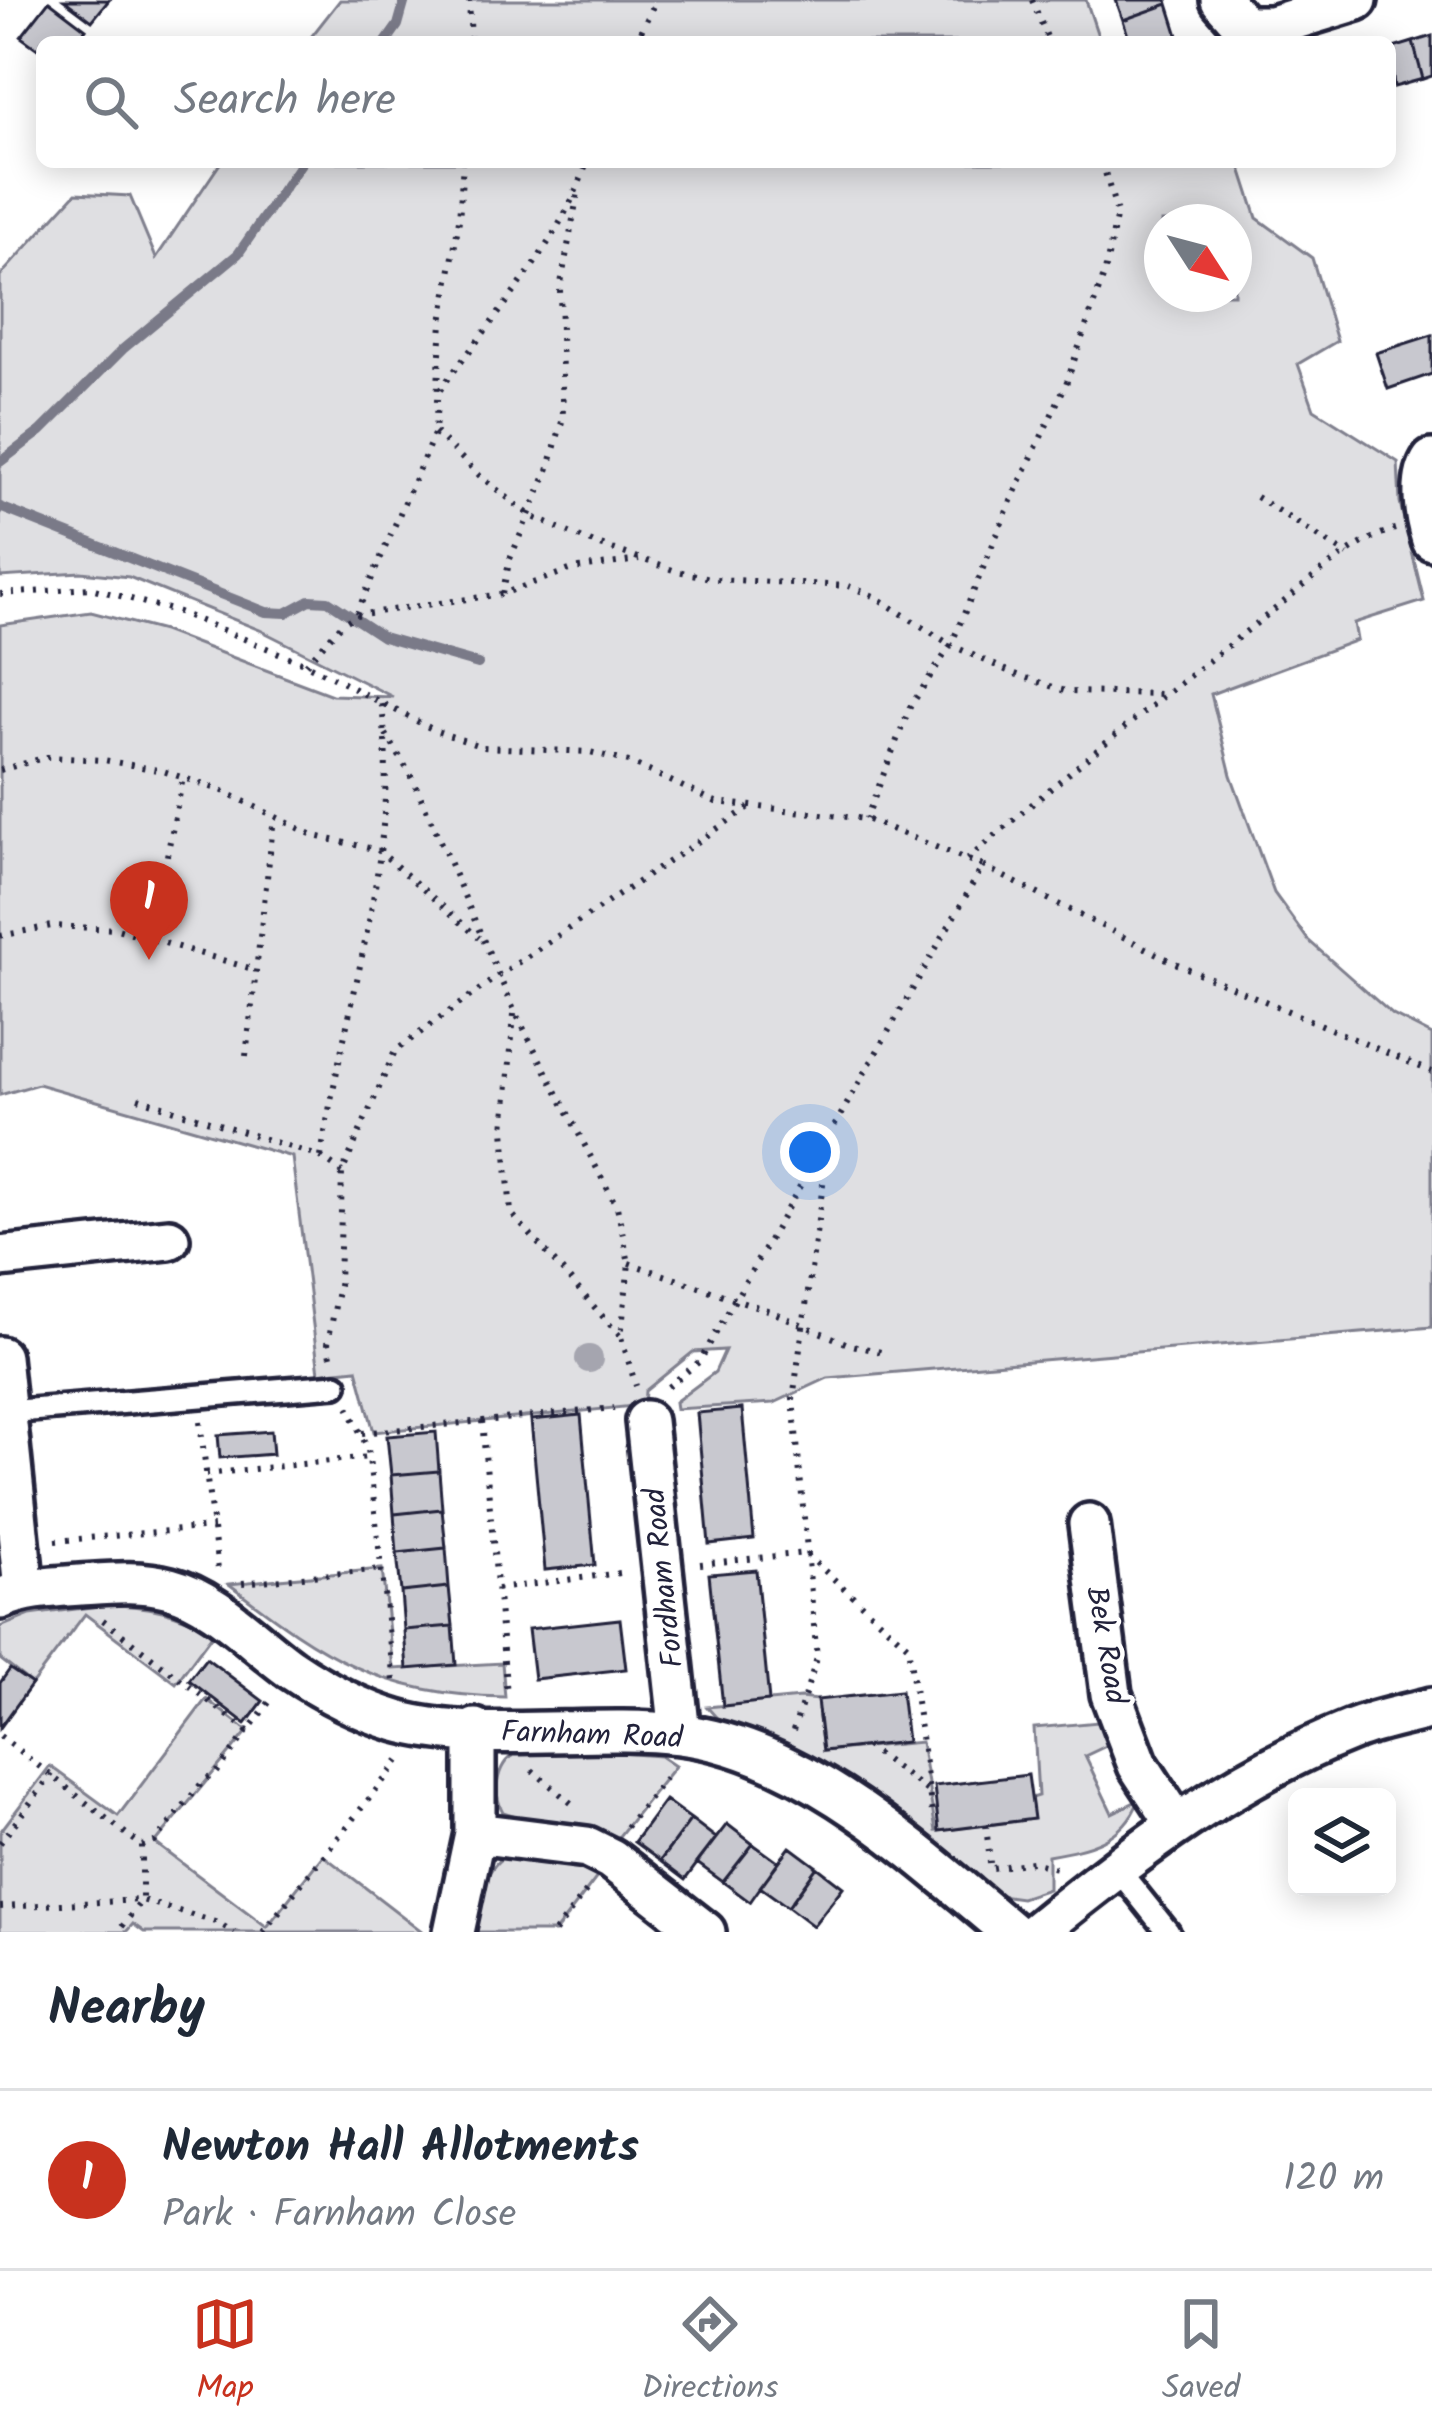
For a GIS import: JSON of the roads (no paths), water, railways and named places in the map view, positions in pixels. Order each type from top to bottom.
[{"type":"street","points":[[1221,0],[1244,26],[1272,26],[1357,0]]},
{"type":"street","points":[[1429,530],[1426,468],[1432,460]]},
{"type":"street","points":[[0,1257],[169,1239]]},
{"type":"street","points":[[0,1358],[18,1544],[28,1592]]},
{"type":"street","name":"Fordham Road","points":[[642,1402],[680,1734]]},
{"type":"street","name":"Bek Road","points":[[1089,1524],[1111,1694],[1138,1765],[1176,1823]]},
{"type":"street","name":"Farnham Road","points":[[28,1592],[128,1581],[212,1594],[294,1671],[353,1704],[413,1724],[680,1734],[726,1745],[793,1770],[831,1791],[1011,1932]]},
{"type":"street","points":[[1036,1932],[1176,1823],[1258,1773],[1355,1729],[1432,1708]]},
{"type":"street","name":"Farnham Road","points":[[454,1932],[493,1730]]},
{"type":"street","points":[[476,1833],[587,1847],[611,1858],[705,1932]]},
{"type":"lane","points":[[6,1412],[336,1384]]},
{"type":"lane","points":[[1109,1873],[1168,1932]]},
{"type":"waterway","points":[[390,36],[405,0]]},
{"type":"waterway","points":[[0,462],[41,431],[123,349],[238,254],[298,168]]},
{"type":"waterway","points":[[0,507],[266,612],[286,613],[310,600],[328,601],[383,637],[478,664]]},
{"type":"place","name":"Newton Hall Allotments","points":[[149,960]]}]
